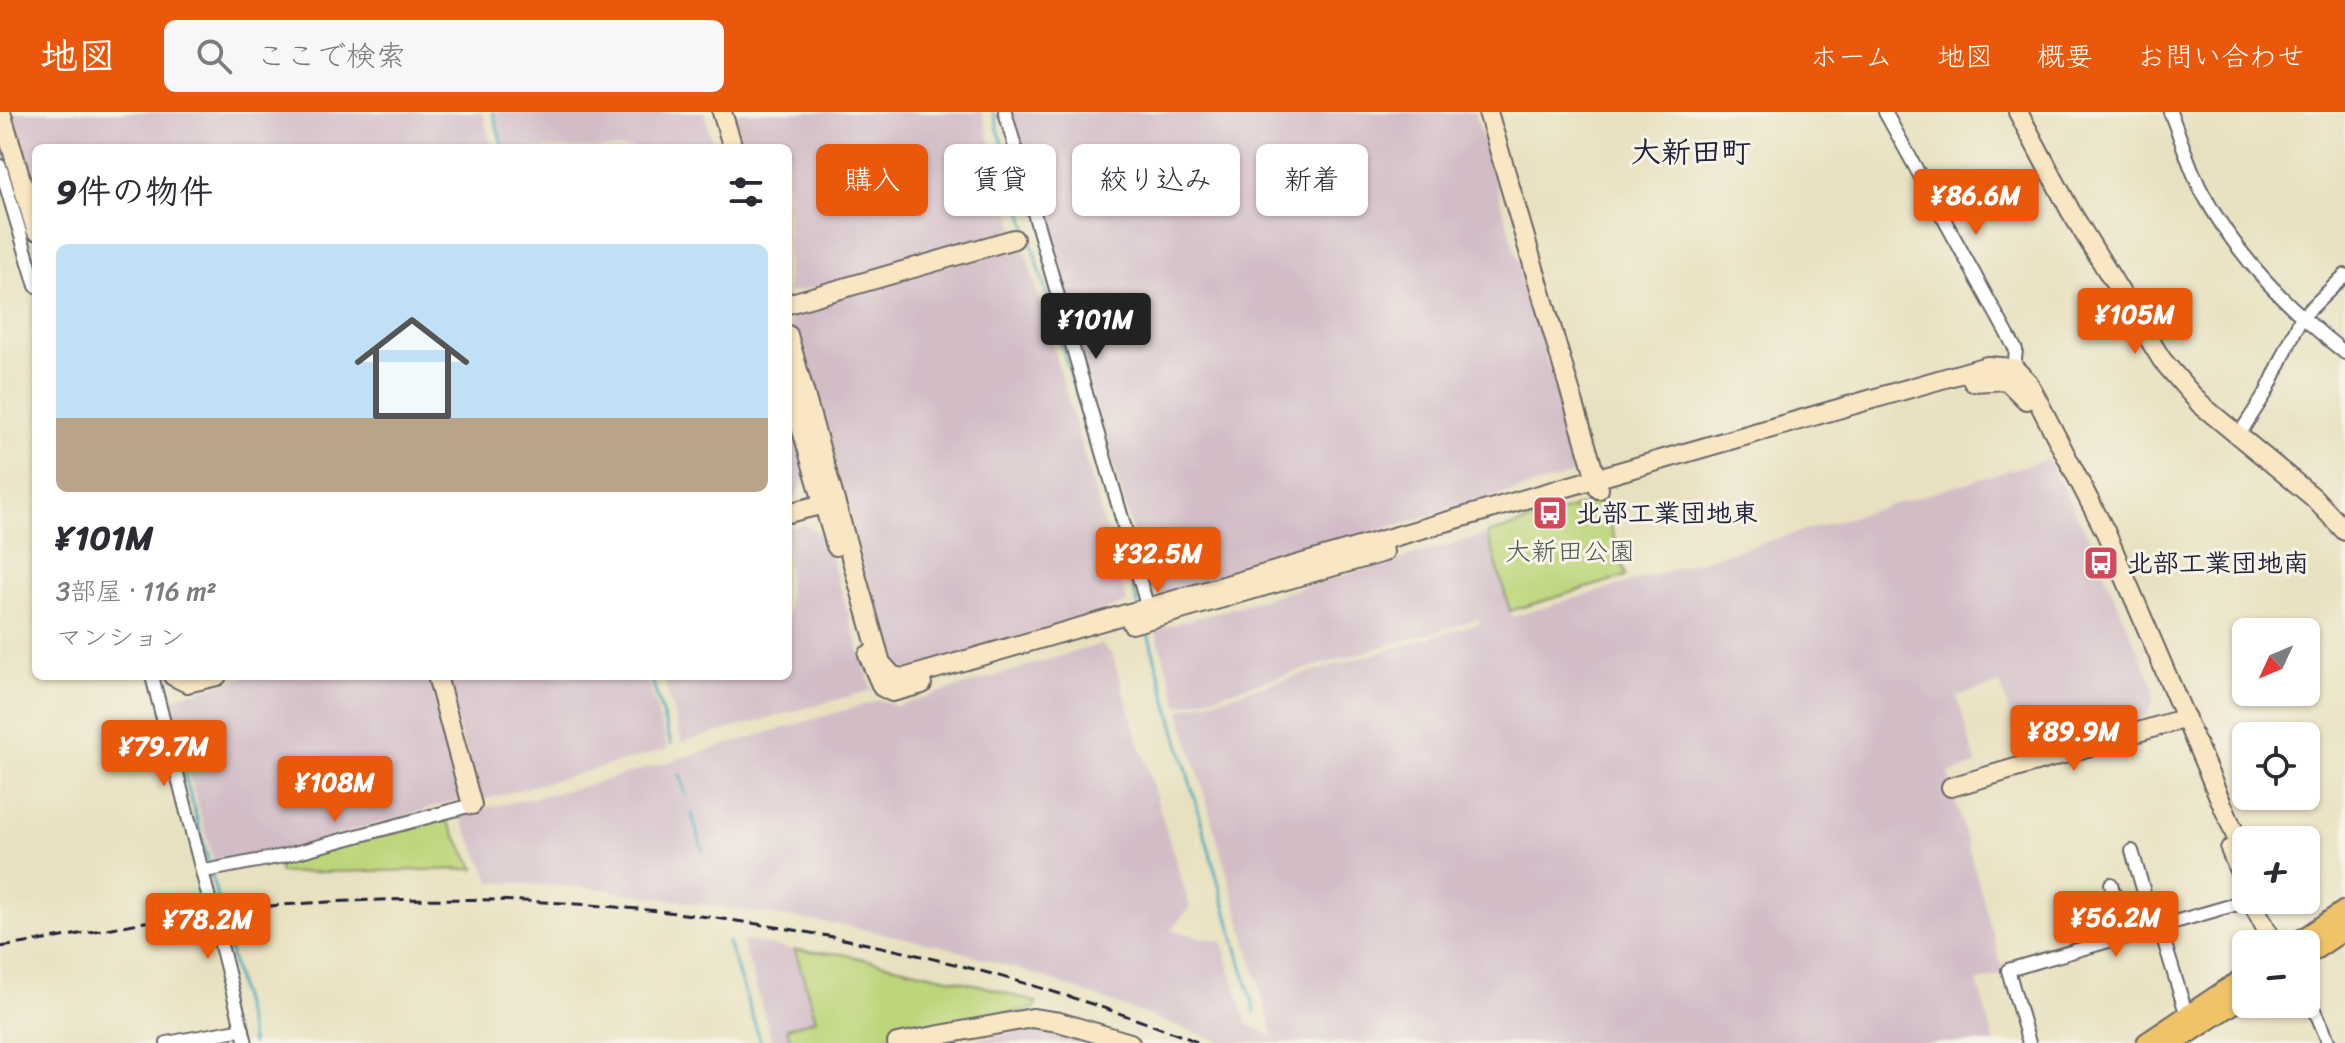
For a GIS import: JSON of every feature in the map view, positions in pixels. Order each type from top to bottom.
[{"type":"main road","points":[[2317,930],[2345,911]]},
{"type":"main road","points":[[2320,946],[2345,929]]},
{"type":"main road","points":[[2147,1042],[2232,986]]},
{"type":"main road","points":[[2173,1043],[2232,1004]]},
{"type":"street","points":[[1,112],[32,217]]},
{"type":"street","points":[[711,112],[720,144]]},
{"type":"street","points":[[722,112],[732,144]]},
{"type":"street","points":[[1005,112],[1149,612]]},
{"type":"street","points":[[1488,112],[1597,484]]},
{"type":"street","points":[[1885,112],[2016,350],[2014,368]]},
{"type":"street","points":[[2018,112],[2071,212],[2162,360],[2200,404],[2313,497],[2345,531]]},
{"type":"street","points":[[2170,112],[2200,189],[2224,231],[2262,280],[2301,318],[2345,353]]},
{"type":"street","points":[[0,166],[32,273]]},
{"type":"street","points":[[792,303],[1014,239]]},
{"type":"street","points":[[2238,436],[2266,393],[2301,318],[2345,275]]},
{"type":"street","points":[[792,351],[875,677],[882,687],[892,692],[1149,612],[1597,484],[1962,385],[1995,378],[2006,380],[2022,394],[2084,513],[2232,830]]},
{"type":"street","points":[[1597,484],[1987,366],[2014,368],[2028,382],[2106,533],[2232,851]]},
{"type":"street","points":[[792,395],[829,502]]},
{"type":"street","points":[[792,512],[829,502]]},
{"type":"street","points":[[153,680],[205,871],[246,1043]]},
{"type":"street","points":[[158,695],[169,692],[175,680]]},
{"type":"street","points":[[182,680],[202,680]]},
{"type":"street","points":[[205,871],[283,856],[472,805],[438,680]]},
{"type":"street","points":[[1951,787],[2180,719]]},
{"type":"street","points":[[2132,851],[2187,1016]]},
{"type":"street","points":[[2111,884],[2126,938]]},
{"type":"street","points":[[2029,1043],[2008,970],[2232,906]]},
{"type":"street","points":[[897,1043],[1032,1018],[1059,1022],[1130,1043]]},
{"type":"street","points":[[2318,1018],[2329,1043]]},
{"type":"street","points":[[167,1043],[243,1029]]},
{"type":"shaded area","points":[[12,112],[482,112],[491,144],[32,144],[32,177]]},
{"type":"shaded area","points":[[495,112],[704,112],[713,144],[504,144]]},
{"type":"shaded area","points":[[731,112],[982,112],[991,144],[944,144],[944,216],[1011,216],[1016,232],[792,293],[792,144],[741,144]]},
{"type":"shaded area","points":[[1011,112],[1475,112],[1578,467],[1573,474],[1159,594],[1149,589],[1041,216],[1056,216],[1056,144],[1020,144]]},
{"type":"shaded area","points":[[1023,244],[1127,603],[909,671],[891,661],[792,324],[798,308]]},
{"type":"shaded area","points":[[792,427],[806,477],[792,498]]},
{"type":"shaded area","points":[[2047,459],[2088,536],[2154,687],[2153,700],[2148,713],[2137,720],[2020,753],[2001,684],[1957,696],[1976,765],[1948,774],[2004,974],[1977,982],[1995,1043],[1224,1043],[1040,976],[939,945],[848,926],[594,888],[491,882],[459,814],[578,788],[880,700],[896,706],[1101,644],[1112,654],[1190,907],[1171,930],[1222,942],[1247,1024],[1274,1037],[1180,710],[1480,623],[1478,619],[1179,706],[1155,630],[1488,534],[1512,617]]},
{"type":"shaded area","points":[[803,524],[824,536],[872,690],[682,742],[664,680],[792,680],[792,528]]},
{"type":"shaded area","points":[[234,680],[429,680],[464,798],[273,854],[215,867],[168,700]]},
{"type":"shaded area","points":[[445,680],[648,680],[668,749],[486,799],[477,794]]},
{"type":"shaded area","points":[[742,940],[795,950],[816,1020],[787,1028],[791,1043],[773,1043]]},
{"type":"shaded area","points":[[1027,1030],[1044,1030],[1094,1043],[958,1043]]},
{"type":"green space","name":"大新田公園","points":[[1602,499],[1626,576],[1510,611],[1488,534]]},
{"type":"green space","points":[[440,819],[447,821],[475,869],[280,873],[277,863]]},
{"type":"green space","points":[[795,950],[842,954],[983,986],[1037,1003],[1035,1008],[859,1043],[791,1043],[787,1028],[816,1019]]},
{"type":"waterway","points":[[493,112],[502,144]]},
{"type":"waterway","points":[[993,112],[1138,604]]},
{"type":"waterway","points":[[0,144],[21,216]]},
{"type":"waterway","points":[[1147,630],[1255,1012]]},
{"type":"waterway","points":[[652,680],[671,744]]},
{"type":"waterway","points":[[167,710],[210,868]]},
{"type":"waterway","points":[[680,775],[686,795]]},
{"type":"waterway","points":[[692,814],[703,851]]},
{"type":"waterway","points":[[212,876],[252,1043]]},
{"type":"waterway","points":[[728,942],[761,1043]]},
{"type":"railway","points":[[0,947],[236,909],[358,901],[481,900],[604,906],[726,919],[847,940],[967,967],[1085,1002],[1200,1043]]},
{"type":"place","name":"北部工業団地東","points":[[1550,513]]},
{"type":"place","name":"北部工業団地南","points":[[2101,563]]},
{"type":"district","name":"大新田町","points":[[1691,152]]}]
